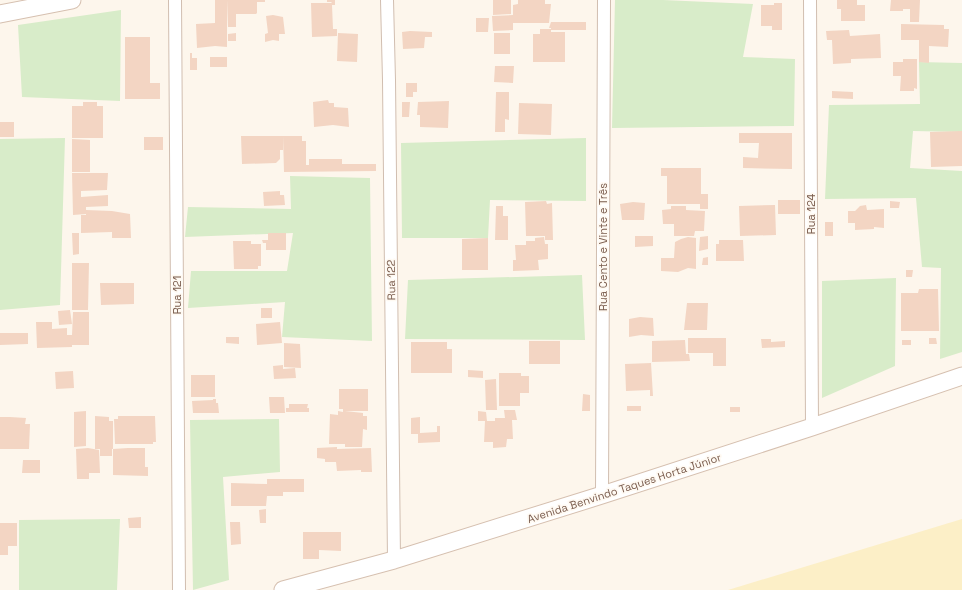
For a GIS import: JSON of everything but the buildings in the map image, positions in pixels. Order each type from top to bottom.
[{"type":"street","points":[[0,14],[72,0]]},
{"type":"street","name":"Rua 121","points":[[176,0],[179,590]]},
{"type":"street","name":"Rua 122","points":[[387,0],[394,560]]},
{"type":"street","name":"Rua Cento e Vinte e Três","points":[[602,495],[604,0]]},
{"type":"street","name":"Rua 124","points":[[810,0],[812,428]]},
{"type":"street","name":"Avenida Benvindo Taques Horta Júnior","points":[[283,590],[394,560],[602,495],[812,428],[962,376]]},
{"type":"green space","points":[[615,0],[663,0],[753,4],[743,57],[795,59],[794,126],[612,128]]},
{"type":"green space","points":[[121,10],[120,101],[22,97],[18,25]]},
{"type":"green space","points":[[919,62],[962,63],[962,132],[913,131],[910,168],[962,171],[962,352],[940,359],[941,268],[922,267],[916,198],[825,199],[829,105],[920,104]]},
{"type":"green space","points":[[65,138],[60,305],[0,310],[0,139]]},
{"type":"green space","points":[[586,138],[586,201],[490,200],[488,238],[402,238],[401,143]]},
{"type":"green space","points":[[290,176],[370,178],[372,341],[282,337],[285,302],[188,308],[191,271],[287,271],[293,233],[185,237],[188,207],[291,209]]},
{"type":"green space","points":[[582,275],[585,340],[405,339],[408,280]]},
{"type":"green space","points":[[896,278],[895,366],[822,398],[822,281]]},
{"type":"green space","points":[[279,419],[280,472],[223,477],[229,580],[193,590],[190,420]]},
{"type":"green space","points":[[120,519],[117,590],[19,590],[19,520]]},
{"type":"sand","points":[[962,519],[962,590],[728,590]]}]
